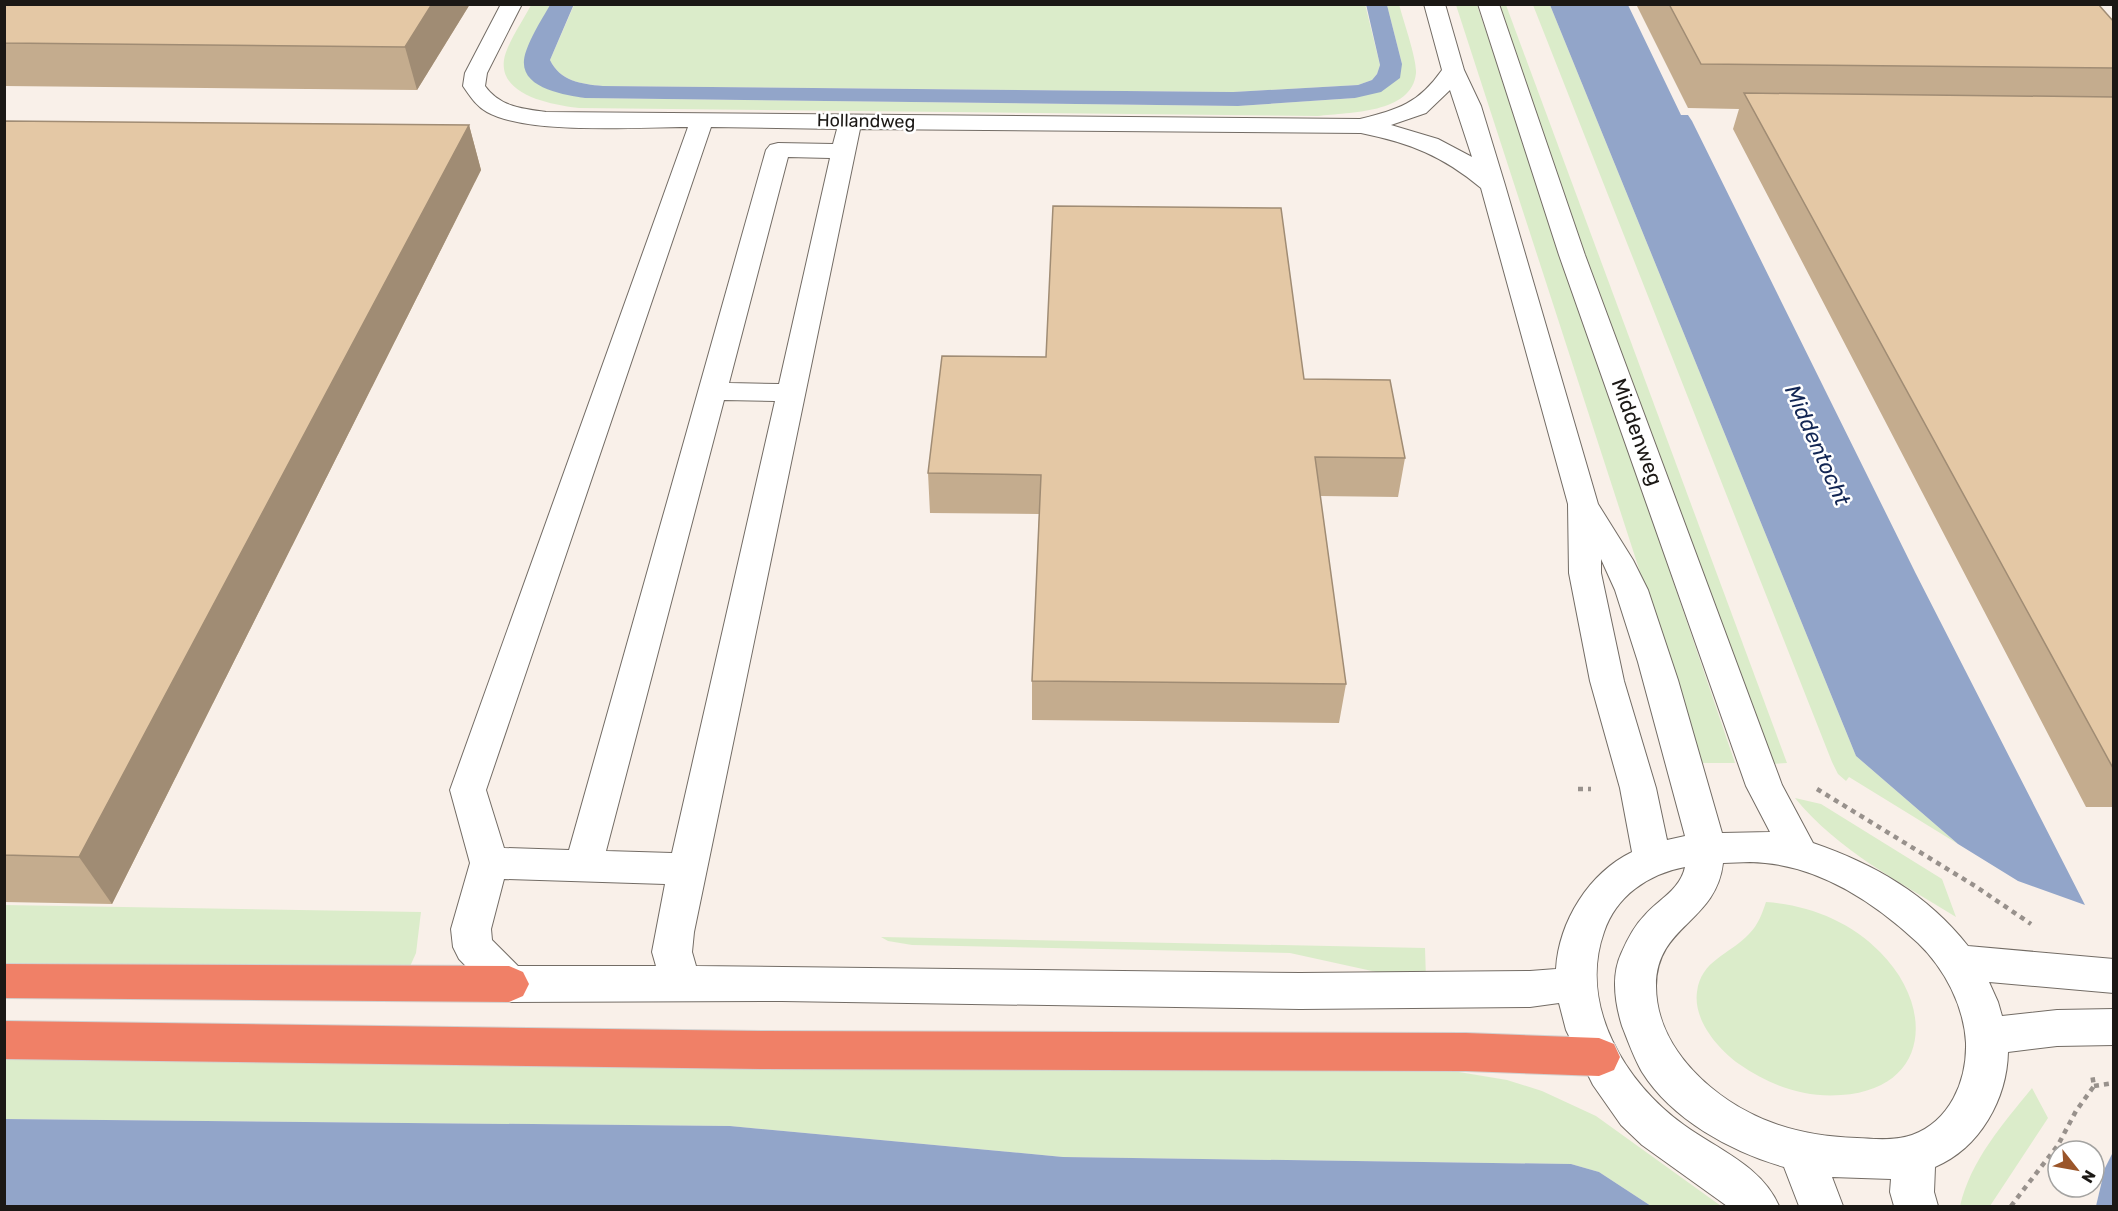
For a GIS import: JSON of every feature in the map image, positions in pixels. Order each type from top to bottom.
[{"type":"highway","points":[[4,981],[509,984]]},
{"type":"highway","points":[[4,1040],[761,1050],[1454,1052],[1599,1057]]},
{"type":"street","name":"Hollandweg","points":[[512,4],[476,73],[474,86],[487,104],[503,112],[546,119],[702,120],[847,136],[1361,126],[1402,134],[1427,142],[1453,155],[1493,185]]},
{"type":"street","points":[[1434,4],[1453,70],[1469,106],[1493,185],[1583,504],[1585,573],[1607,681],[1638,788],[1652,858]]},
{"type":"street","name":"Middenweg","points":[[1488,4],[1572,255],[1764,786],[1800,854]]},
{"type":"street","name":"Hollandweg","points":[[1361,126],[1399,117],[1420,109],[1436,96],[1453,70]]},
{"type":"street","points":[[702,120],[468,790],[489,863],[471,929],[473,947],[509,984],[782,983],[1300,991],[1530,989],[1575,984]]},
{"type":"street","points":[[583,867],[778,150],[847,136],[688,869],[672,952],[682,983]]},
{"type":"street","points":[[712,392],[792,393]]},
{"type":"street","points":[[1583,504],[1628,580],[1660,674],[1690,788],[1702,822],[1705,849],[1700,885],[1690,900],[1656,928],[1642,950],[1634,979],[1638,1015],[1656,1059],[1678,1084],[1703,1106],[1733,1126],[1801,1153],[1837,1158],[1875,1159],[1914,1156],[1949,1137],[1973,1108],[1986,1074],[1986,1036],[1976,998],[1957,962],[1926,926],[1904,906],[1871,884],[1837,866],[1800,854],[1767,847],[1736,846],[1705,849],[1677,851],[1652,858],[1616,882],[1603,896],[1584,933],[1576,958],[1575,984],[1581,1016],[1599,1057],[1627,1101],[1654,1128],[1754,1202]]},
{"type":"street","points":[[489,863],[688,869]]},
{"type":"street","points":[[1957,962],[2114,976]]},
{"type":"street","points":[[1986,1036],[2057,1028],[2114,1027]]},
{"type":"street","points":[[1599,1057],[1656,1059]]},
{"type":"street","points":[[1801,1153],[1821,1206]]},
{"type":"street","points":[[1914,1156],[1912,1192],[1916,1206]]},
{"type":"path","points":[[2094,1086],[2114,1083]]},
{"type":"green space","points":[[1365,4],[1380,65],[1372,80],[1358,85],[1233,92],[603,86],[565,77],[559,73],[550,60],[574,5]]},
{"type":"green space","points":[[1399,4],[1416,67],[1412,86],[1391,104],[1362,111],[1318,116],[579,108],[543,101],[519,90],[510,82],[505,72],[504,60],[508,47],[531,5],[550,5],[527,51],[551,90],[585,98],[1238,106],[1355,98],[1402,64],[1387,5]]},
{"type":"green space","points":[[1456,5],[1477,5],[1735,763],[1702,763]]},
{"type":"green space","points":[[1495,5],[1506,5],[1787,763],[1771,764],[1749,714]]},
{"type":"green space","points":[[1533,5],[1550,5],[1856,756],[1958,844],[1849,777],[1846,781],[1838,774]]},
{"type":"green space","points":[[1795,798],[1821,804],[1942,879],[1956,917],[1870,864],[1830,834]]},
{"type":"green space","points":[[1766,902],[1813,911],[1842,923],[1868,941],[1898,974],[1910,997],[1915,1020],[1914,1042],[1907,1062],[1892,1078],[1870,1089],[1841,1095],[1800,1092],[1775,1084],[1750,1071],[1731,1058],[1715,1042],[1699,1013],[1697,992],[1700,981],[1710,965],[1752,931]]},
{"type":"green space","points":[[5,905],[421,912],[416,953],[408,971],[5,966]]},
{"type":"green space","points":[[881,937],[1425,948],[1426,979],[1413,980],[1290,953],[912,945],[888,941]]},
{"type":"green space","points":[[5,1057],[1459,1072],[1507,1080],[1542,1091],[1596,1116],[1721,1206],[1651,1206],[1599,1172],[1571,1164],[1063,1157],[730,1126],[5,1119]]},
{"type":"green space","points":[[2032,1088],[2048,1118],[1990,1206],[1960,1206],[1965,1189],[1980,1158],[1999,1129]]},
{"type":"water","points":[[574,4],[550,60],[559,73],[565,77],[603,86],[1233,92],[1358,85],[1372,80],[1380,65],[1366,4],[1387,5],[1402,64],[1400,78],[1381,92],[1355,98],[1238,106],[585,98],[546,89],[530,78],[525,70],[524,60],[528,47],[550,5]]},
{"type":"water","name":"Middentocht","points":[[1550,5],[1628,5],[1681,115],[1688,115],[1692,121],[1916,574],[2085,905],[2018,881],[1958,844],[1856,756]]},
{"type":"water","points":[[5,1119],[730,1126],[1063,1157],[1571,1164],[1599,1172],[1651,1206],[5,1206]]},
{"type":"water","points":[[2113,1152],[2113,1206],[2096,1206],[2098,1199],[2106,1199],[2106,1166]]},
{"type":"building","points":[[4,4],[432,4],[405,47],[4,43]]},
{"type":"building","points":[[1669,4],[2098,4],[2114,22],[2114,68],[1701,64]]},
{"type":"building","points":[[1744,93],[2114,97],[2114,768],[2113,768]]},
{"type":"building","points":[[4,121],[469,125],[79,857],[4,855]]},
{"type":"building","points":[[1053,206],[1281,208],[1304,379],[1390,380],[1405,458],[1315,457],[1346,684],[1032,681],[1041,475],[928,473],[942,356],[1046,357]]}]
